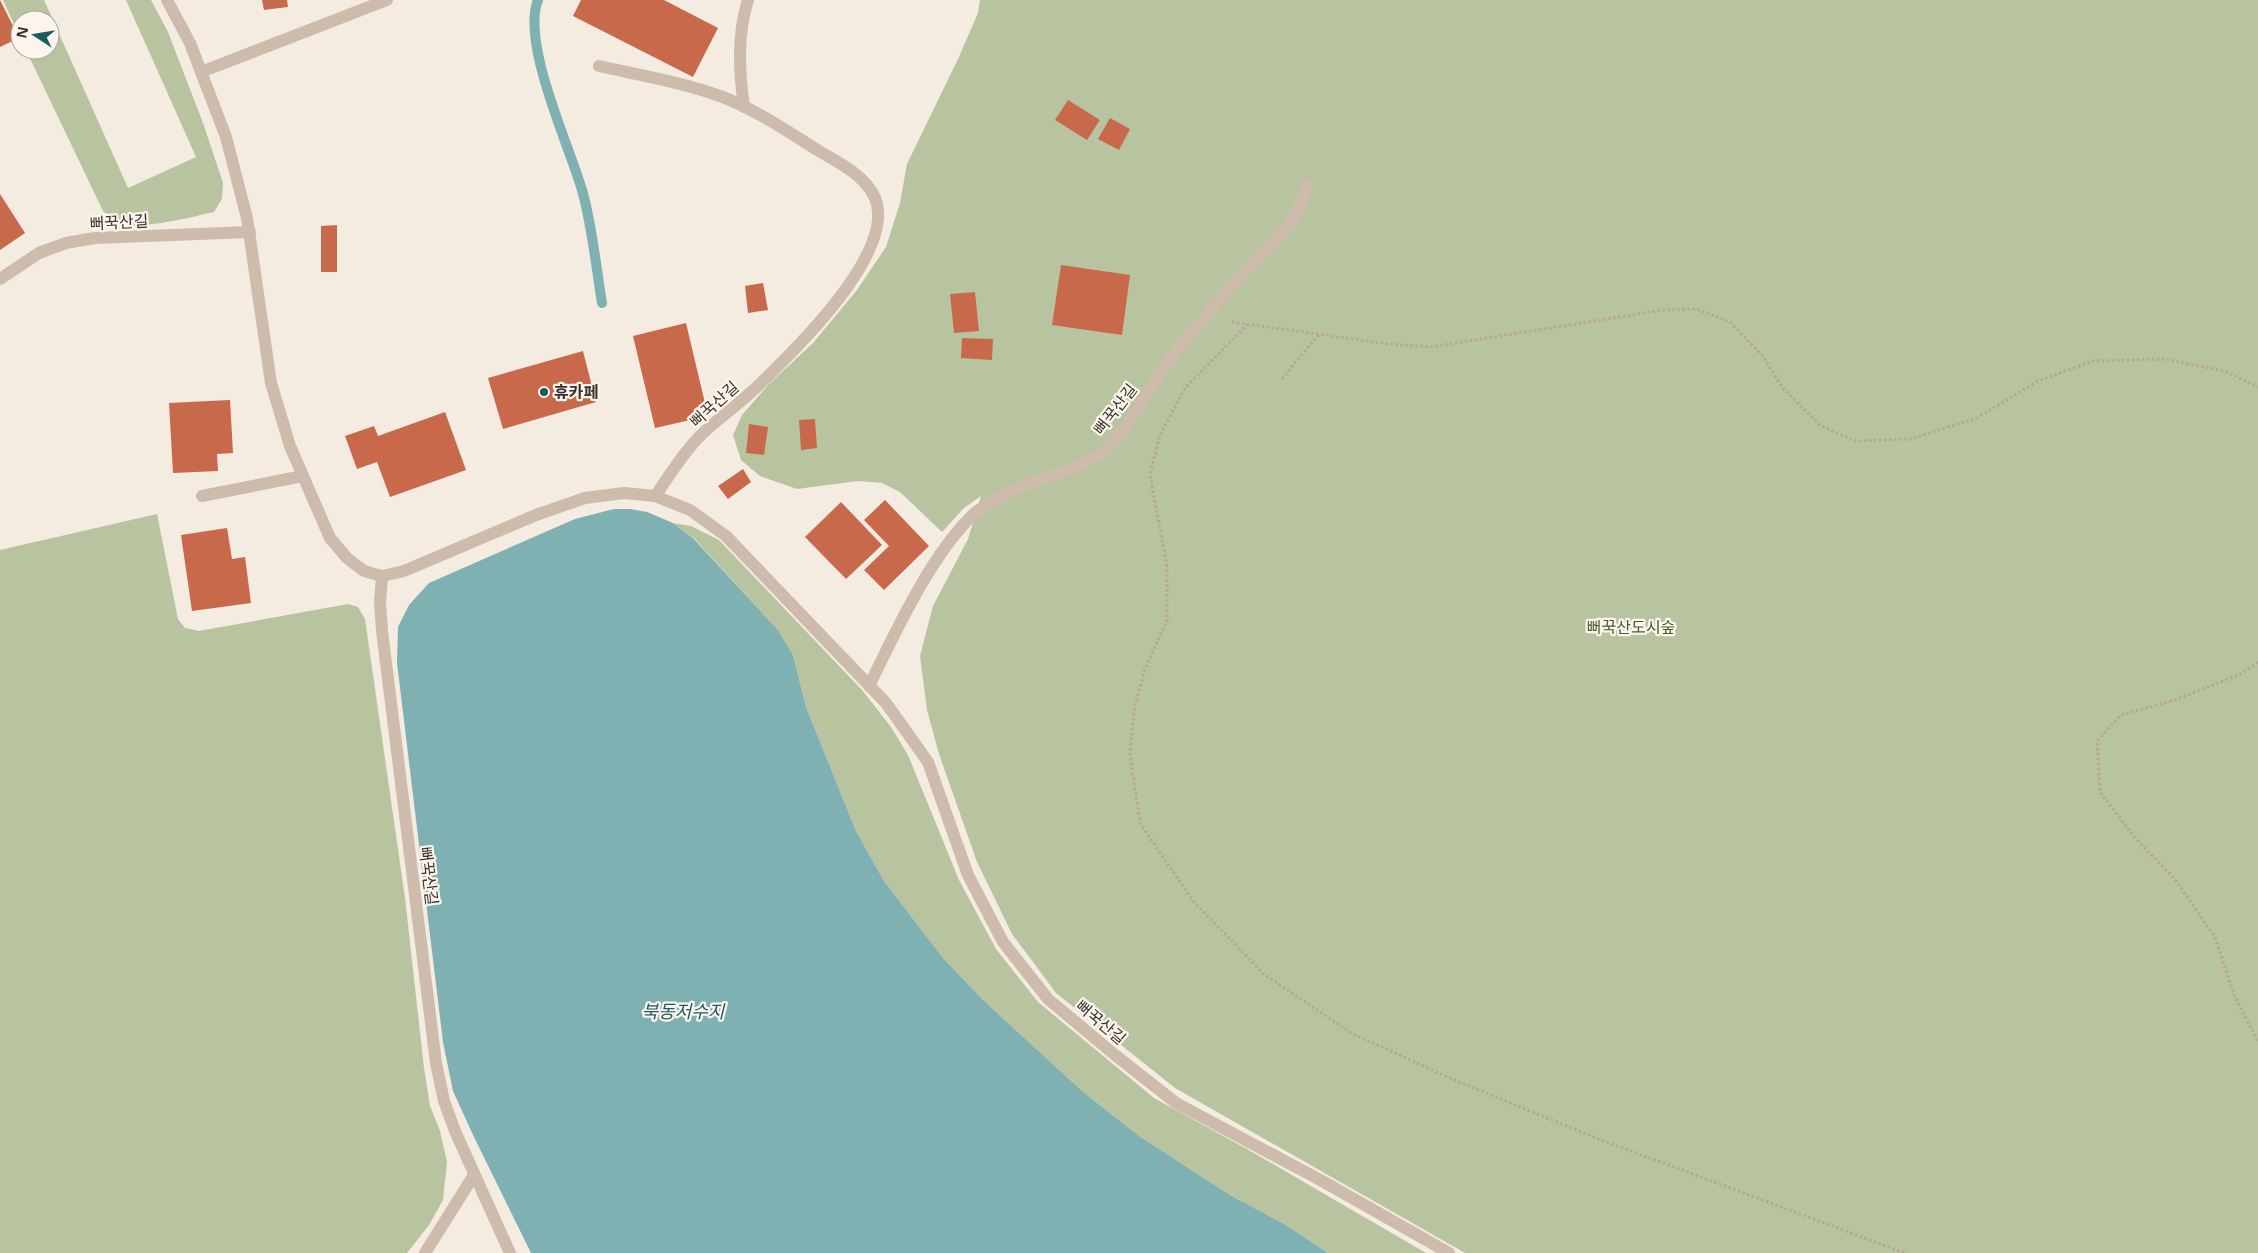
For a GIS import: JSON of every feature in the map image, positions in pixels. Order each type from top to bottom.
[{"type":"street","points":[[167,0],[190,43],[226,137],[250,232],[271,383],[290,446],[330,538],[346,558],[364,571],[382,576]]},
{"type":"street","points":[[201,72],[388,0]]},
{"type":"street","points":[[744,106],[740,74],[740,41],[748,0]]},
{"type":"street","name":"뻐꾹산길","points":[[599,66],[690,86],[744,106],[857,175],[868,185],[876,200],[877,222],[871,245],[851,283],[825,316],[762,382],[702,434],[655,496]]},
{"type":"street","name":"뻐꾹산길","points":[[870,686],[921,587],[946,546],[976,512],[1009,492],[1076,466],[1100,454],[1117,436],[1192,332],[1288,226],[1298,210],[1307,185]]},
{"type":"street","name":"뻐꾹산길","points":[[0,279],[39,253],[66,243],[95,238],[250,232]]},
{"type":"street","points":[[202,496],[303,476]]},
{"type":"street","name":"뻐꾹산길","points":[[510,1253],[474,1175],[444,1101],[436,1062],[382,631],[380,602],[382,576],[404,570],[536,515],[585,498],[624,492],[655,496],[690,510],[726,536],[886,703],[928,762],[968,876],[1003,942],[1048,999],[1176,1103],[1324,1182],[1449,1253]]},
{"type":"street","points":[[424,1253],[474,1175]]},
{"type":"path","points":[[1905,1253],[1596,1138],[1452,1079],[1351,1033],[1264,974],[1193,901],[1140,823],[1130,755],[1134,710],[1145,669],[1167,620],[1167,567],[1150,474],[1160,435],[1185,388],[1248,324],[1431,347],[1664,310],[1696,309],[1730,322],[1762,354],[1782,387],[1820,425],[1854,441],[1910,439],[1976,418],[2038,381],[2093,361],[2164,359],[2225,371],[2258,387]]},
{"type":"path","points":[[1282,379],[1319,334]]},
{"type":"path","points":[[2258,662],[2243,673],[2175,700],[2121,715],[2097,741],[2100,792],[2135,838],[2174,878],[2215,937],[2234,995],[2258,1041]]},
{"type":"green space","points":[[3,0],[44,0],[48,10],[10,10],[10,15]]},
{"type":"green space","points":[[126,0],[151,0],[168,32],[203,123],[223,183],[222,199],[214,212],[150,224],[125,224],[115,221],[103,211],[31,60],[60,60],[60,36],[128,188],[196,157]]},
{"type":"green space","name":"뻐꾹산도시숲","points":[[980,0],[2258,0],[2258,1253],[1465,1253],[1175,1088],[1056,993],[1012,934],[977,862],[939,754],[927,710],[920,656],[933,606],[968,539],[981,496],[964,508],[942,532],[900,492],[882,483],[858,481],[797,489],[760,476],[741,460],[733,435],[742,415],[769,384],[813,343],[857,290],[886,247],[900,203],[907,164],[958,59],[978,13]]},
{"type":"green space","points":[[157,514],[178,619],[185,628],[199,631],[348,604],[358,607],[365,619],[405,898],[424,1068],[430,1106],[440,1131],[447,1162],[443,1200],[429,1225],[407,1253],[0,1253],[0,550]]},
{"type":"green space","points":[[673,523],[691,526],[719,540],[862,690],[891,727],[908,755],[959,880],[996,949],[1038,1002],[1154,1098],[1247,1149],[1426,1253],[1328,1253],[1286,1225],[1230,1195],[1139,1136],[1082,1091],[983,1000],[943,958],[884,881],[856,831],[806,707],[793,655],[778,630],[694,538]]},
{"type":"water","name":"북동저수지","points":[[614,509],[647,512],[673,523],[693,538],[778,630],[793,655],[806,707],[856,831],[884,881],[943,958],[983,1000],[1082,1091],[1139,1136],[1230,1195],[1286,1225],[1328,1253],[531,1253],[453,1091],[443,1042],[397,663],[398,627],[409,605],[429,583],[575,519]]},
{"type":"building","points":[[0,0],[10,20],[10,42],[0,47]]},
{"type":"building","points":[[262,0],[287,0],[288,7],[264,10]]},
{"type":"building","points":[[581,0],[664,0],[718,28],[693,77],[573,16]]},
{"type":"building","points":[[1068,100],[1100,120],[1087,140],[1055,120]]},
{"type":"building","points":[[1110,118],[1130,129],[1119,150],[1098,139]]},
{"type":"building","points":[[0,194],[25,233],[0,250]]},
{"type":"building","points":[[337,225],[337,272],[321,272],[321,226]]},
{"type":"building","points":[[1061,265],[1130,275],[1122,335],[1052,325]]},
{"type":"building","points":[[763,283],[768,310],[748,313],[745,286]]},
{"type":"building","points":[[975,292],[979,331],[954,333],[950,294]]},
{"type":"building","points":[[686,323],[708,416],[655,428],[633,336]]},
{"type":"building","points":[[962,338],[993,339],[992,360],[961,358]]},
{"type":"building","points":[[583,351],[596,402],[503,429],[488,378]]},
{"type":"building","points":[[230,400],[233,453],[217,454],[218,471],[173,473],[169,403]]},
{"type":"building","points":[[445,412],[466,470],[390,497],[377,462],[357,469],[345,436],[374,426],[378,436]]},
{"type":"building","points":[[815,419],[817,448],[801,450],[799,420]]},
{"type":"building","points":[[749,424],[768,427],[764,455],[746,453]]},
{"type":"building","points":[[743,469],[751,482],[728,499],[718,486]]},
{"type":"building","points":[[885,500],[929,546],[884,590],[864,570],[889,546],[864,520]]},
{"type":"building","points":[[841,502],[882,545],[846,579],[805,537]]},
{"type":"building","points":[[227,528],[232,559],[245,557],[251,603],[192,611],[181,535]]},
{"type":"waterway","points":[[538,0],[534,19],[541,67],[582,190],[591,231],[602,303]]},
{"type":"place","name":"휴카페","points":[[544,392]]}]
